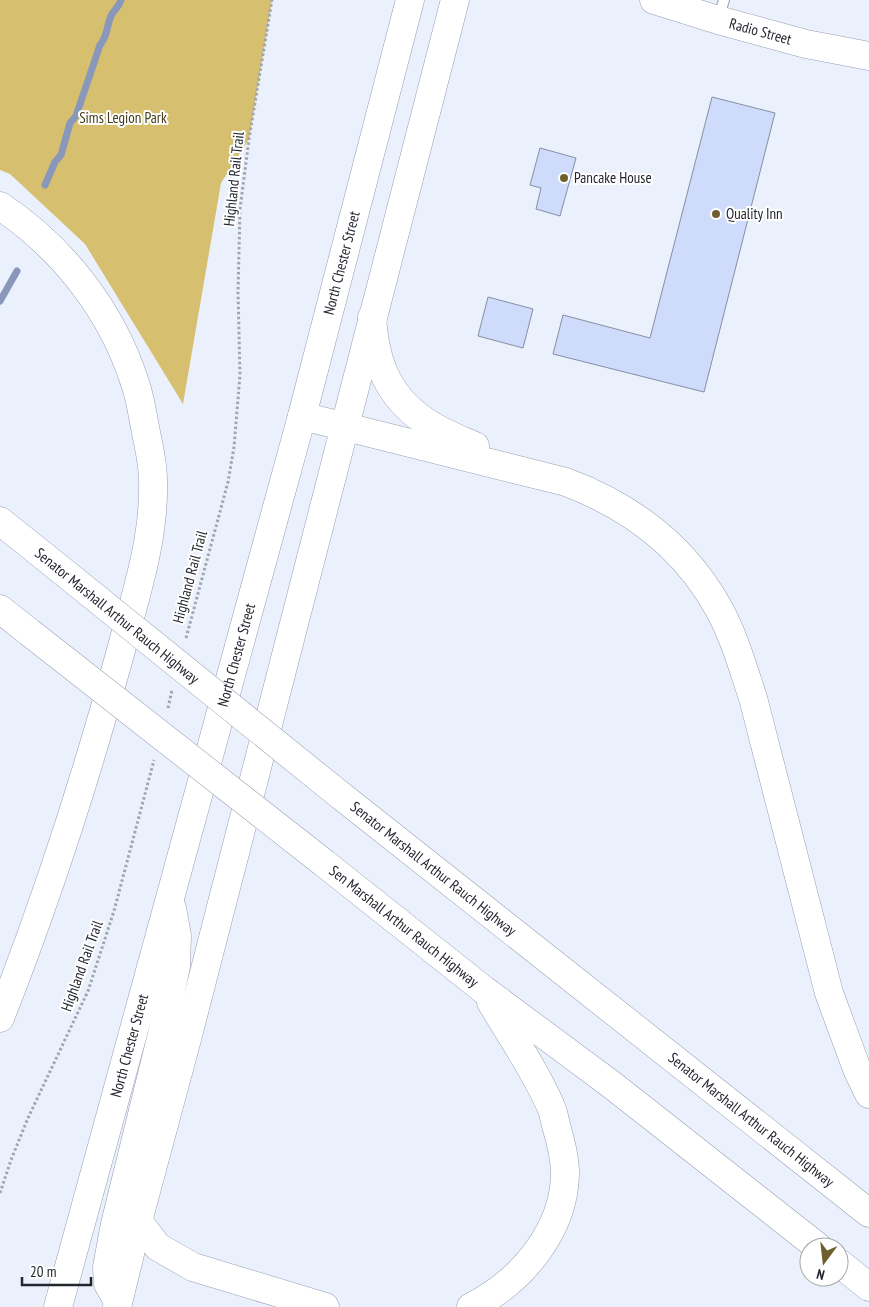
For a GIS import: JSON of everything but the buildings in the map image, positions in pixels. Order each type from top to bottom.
[{"type":"main road","name":"North Chester Street","points":[[58,1307],[302,416],[410,0]]},
{"type":"main road","points":[[124,1305],[138,1221],[346,426],[372,317],[455,0]]},
{"type":"main road","name":"Radio Street","points":[[654,0],[721,10],[806,44],[869,56]]},
{"type":"main road","points":[[0,206],[20,219],[65,262],[84,284],[106,318],[123,351],[136,384],[149,445],[153,478],[152,509],[143,565],[98,734],[52,877],[0,1018]]},
{"type":"main road","points":[[372,317],[374,341],[379,363],[391,388],[408,408],[427,423],[537,475]]},
{"type":"main road","points":[[302,416],[566,482],[589,491],[636,517],[674,548],[708,591],[720,610],[741,662],[753,698],[829,993],[857,1069],[869,1094]]},
{"type":"main road","name":"Senator Marshall Arthur Rauch Highway","points":[[0,521],[340,795],[869,1213]]},
{"type":"main road","name":"Sen Marshall Arthur Rauch Highway","points":[[0,609],[484,990]]},
{"type":"main road","points":[[124,1305],[108,1284],[107,1268],[115,1224],[162,1034],[176,966],[177,936],[170,895]]},
{"type":"main road","points":[[484,990],[612,1085],[805,1237]]},
{"type":"main road","points":[[471,1307],[487,1299],[508,1284],[530,1261],[545,1240],[562,1199],[565,1171],[563,1152],[552,1109],[539,1082],[484,990]]},
{"type":"main road","points":[[138,1221],[158,1247],[193,1268],[325,1307]]},
{"type":"main road","points":[[849,1271],[869,1287]]},
{"type":"path","name":"Highland Rail Trail","points":[[185,642],[228,482],[234,448],[240,376],[238,292],[240,209],[249,139],[272,0]]},
{"type":"path","points":[[165,717],[173,689]]},
{"type":"path","name":"Highland Rail Trail","points":[[0,1193],[25,1125],[88,991],[114,911],[155,754]]},
{"type":"green space","name":"Sims Legion Park","points":[[0,0],[272,0],[249,139],[221,183],[183,404],[85,244],[10,174],[0,170]]},
{"type":"waterway","points":[[45,185],[55,162],[61,155],[70,123],[76,116],[110,18],[121,0]]},
{"type":"waterway","points":[[0,301],[17,271]]},
{"type":"place","name":"Pancake House","points":[[564,178]]},
{"type":"place","name":"Quality Inn","points":[[716,214]]}]
